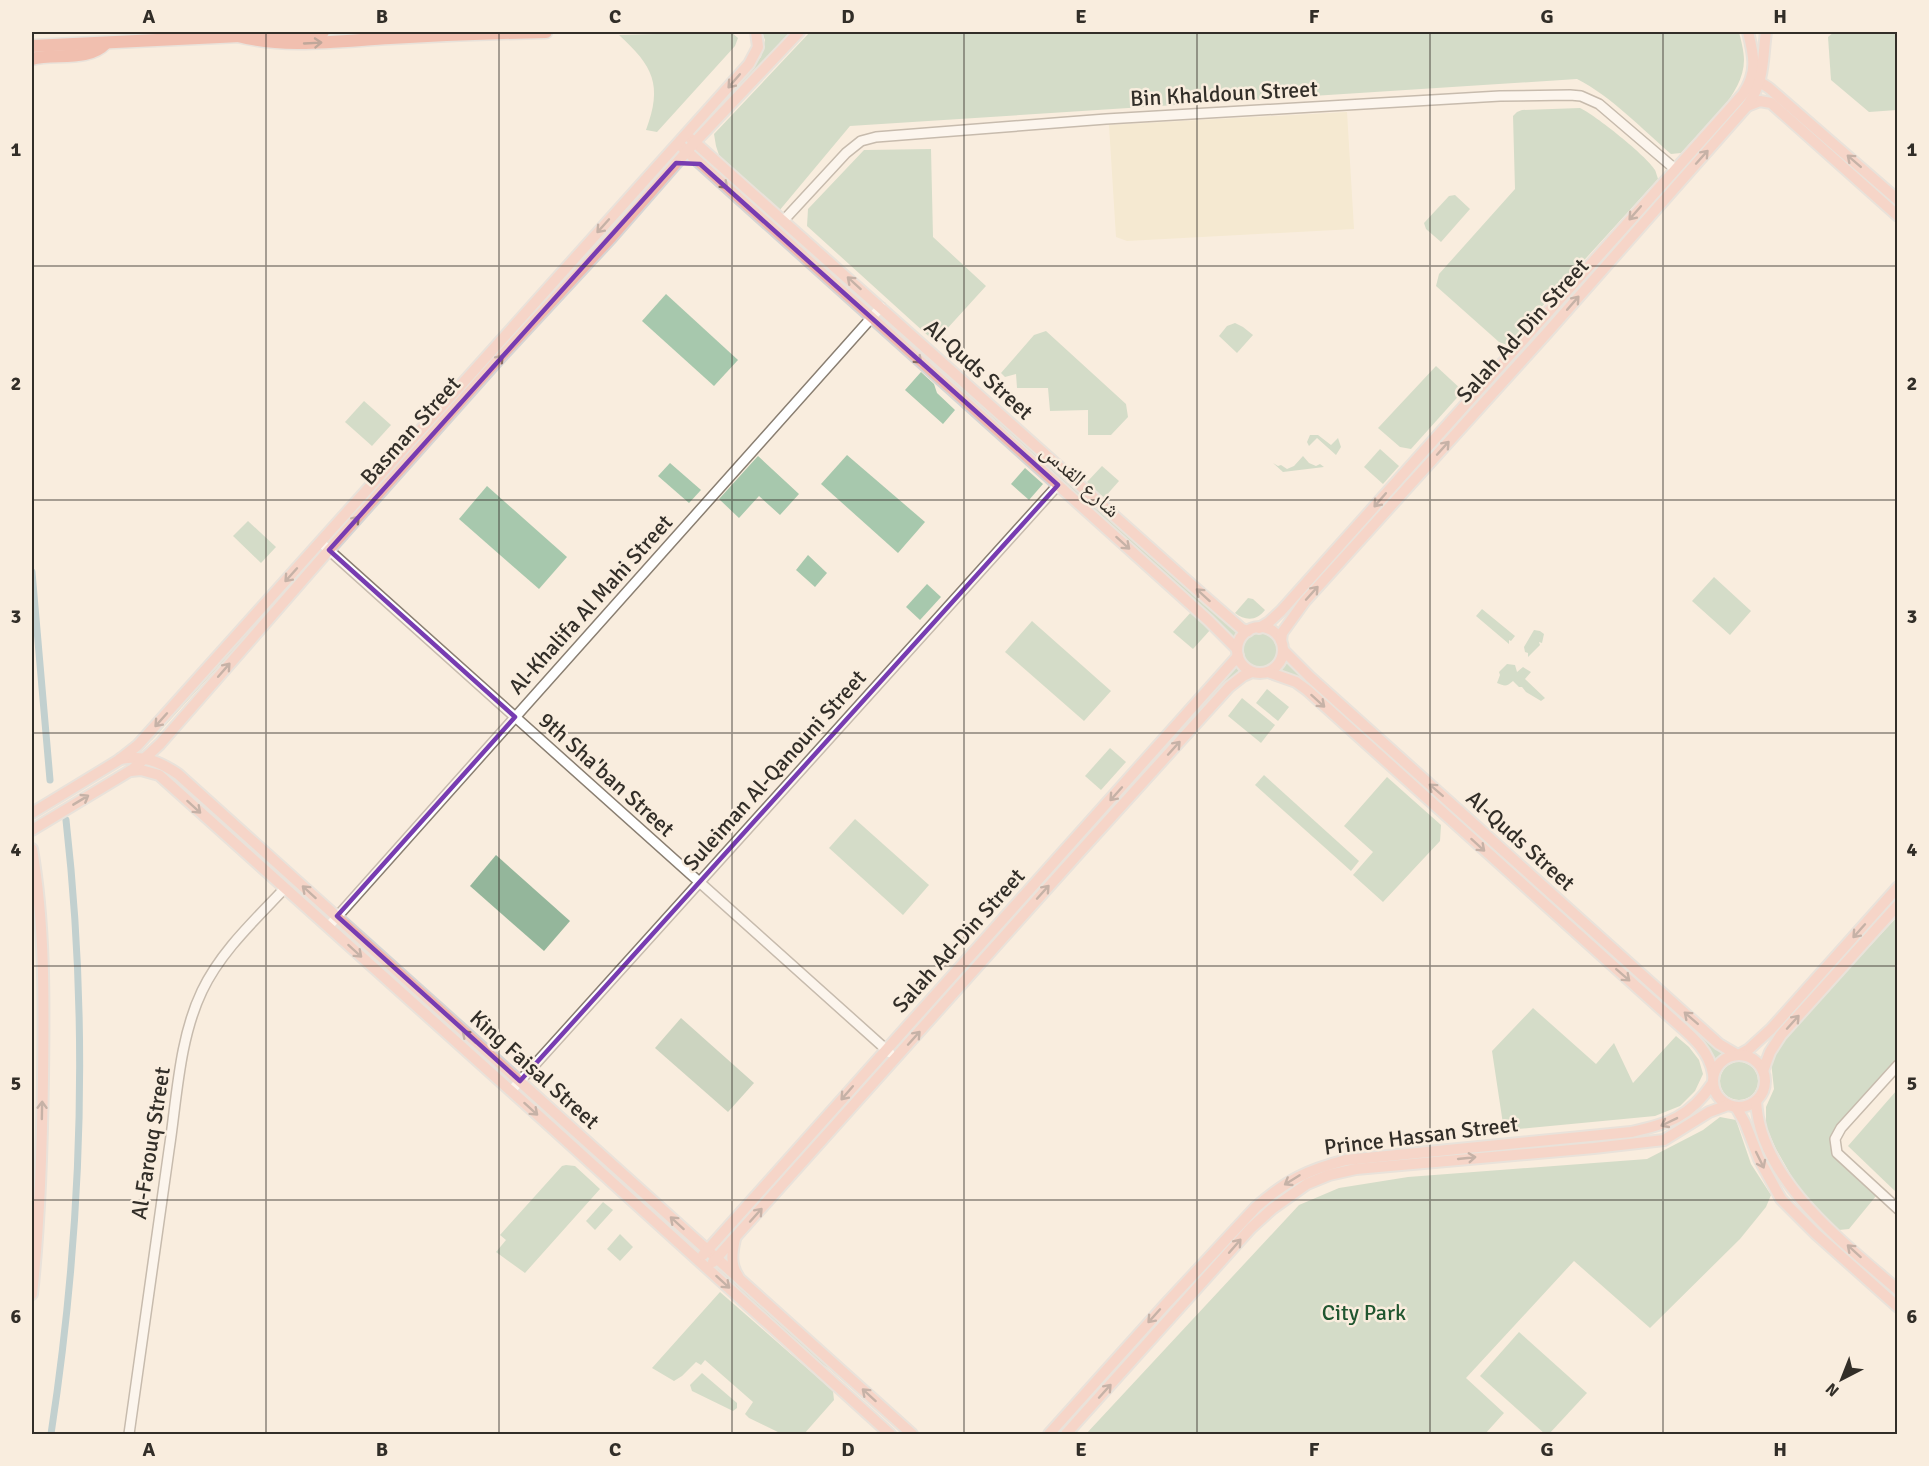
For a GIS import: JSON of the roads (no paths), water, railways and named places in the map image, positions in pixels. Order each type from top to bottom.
[{"type":"highway","points":[[32,45],[323,32]]},
{"type":"highway","points":[[234,35],[274,44],[546,32]]},
{"type":"highway","points":[[32,59],[90,53],[97,51],[106,43]]},
{"type":"main road","name":"Basman Street","points":[[32,830],[127,772],[160,744],[325,546],[754,58],[759,42],[756,32]]},
{"type":"main road","name":"Basman Street","points":[[32,813],[119,760],[138,745],[325,546],[695,142],[799,32]]},
{"type":"main road","name":"Salah Ad-Din Street","points":[[1282,646],[1282,633],[1296,611],[1352,540],[1747,88],[1754,72],[1753,50],[1748,32]]},
{"type":"main road","name":"Salah Ad-Din Street","points":[[1259,628],[1281,611],[1352,540],[1601,270],[1747,106],[1760,82],[1766,32]]},
{"type":"main road","points":[[1763,62],[1770,80],[1800,114]]},
{"type":"main road","points":[[1747,88],[1760,82],[1898,200]]},
{"type":"main road","points":[[1747,106],[1760,101],[1771,103],[1898,216]]},
{"type":"main road","points":[[713,123],[709,136],[710,144],[719,162]]},
{"type":"main road","name":"Al-Quds Street","points":[[686,134],[1203,595],[1242,629],[1248,631]]},
{"type":"main road","points":[[677,143],[872,318]]},
{"type":"main road","points":[[676,163],[688,161],[700,164]]},
{"type":"main road","points":[[1592,263],[1601,270]]},
{"type":"main road","name":"شارع القدس","points":[[872,318],[1208,620],[1238,652]]},
{"type":"main road","points":[[1259,628],[1272,631],[1282,646],[1279,663],[1268,672],[1252,672],[1243,666],[1238,652],[1239,642],[1248,631],[1259,628]]},
{"type":"main road","name":"Al-Quds Street","points":[[1282,646],[1295,664],[1400,766],[1568,926],[1699,1044],[1711,1064],[1713,1079]]},
{"type":"main road","name":"Salah Ad-Din Street","points":[[699,1260],[1238,652]]},
{"type":"main road","name":"Salah Ad-Din Street","points":[[708,1268],[1229,687],[1252,672]]},
{"type":"main road","name":"Al-Quds Street","points":[[1268,672],[1296,682],[1400,766]]},
{"type":"main road","name":"King Faisal Street","points":[[119,760],[133,757],[145,758],[164,764],[178,774],[912,1434]]},
{"type":"main road","name":"King Faisal Street","points":[[127,772],[141,770],[159,775],[890,1434]]},
{"type":"main road","points":[[169,784],[178,774]]},
{"type":"main road","name":"Al-Quds Street","points":[[1411,776],[1576,916],[1719,1044],[1738,1054]]},
{"type":"main road","points":[[32,849],[39,910],[44,1035],[40,1172],[32,1291]]},
{"type":"main road","points":[[1898,887],[1759,1041],[1738,1054],[1722,1060],[1713,1079],[1716,1095],[1732,1106],[1745,1123],[1759,1159],[1781,1199],[1816,1234],[1898,1307]]},
{"type":"main road","points":[[1732,1106],[1750,1105],[1756,1101],[1765,1084],[1763,1071],[1770,1052],[1781,1035],[1898,905]]},
{"type":"main road","points":[[1568,926],[1576,916]]},
{"type":"main road","points":[[1738,1054],[1754,1060],[1763,1071]]},
{"type":"main road","name":"Prince Hassan Street","points":[[1049,1434],[1164,1305],[1256,1207],[1296,1176],[1346,1160],[1631,1132],[1662,1126],[1683,1115],[1701,1101],[1713,1079]]},
{"type":"main road","points":[[1756,1101],[1762,1131],[1793,1189],[1813,1215],[1898,1290]]},
{"type":"main road","name":"Prince Hassan Street","points":[[1066,1434],[1251,1228],[1286,1197],[1307,1184],[1329,1175],[1356,1169],[1664,1140],[1709,1112],[1732,1106]]},
{"type":"main road","points":[[735,1239],[733,1265],[742,1281]]},
{"type":"street","name":"Bin Khaldoun Street","points":[[784,220],[846,153],[861,141],[876,136],[1094,120],[1500,96],[1570,95],[1591,99],[1613,115],[1674,169]]},
{"type":"street","name":"Al-Khalifa Al Mahi Street","points":[[328,927],[881,307]]},
{"type":"street","name":"Suleiman Al-Qanouni Street","points":[[511,1091],[1058,485]]},
{"type":"street","name":"9th Sha'ban Street","points":[[325,546],[895,1059]]},
{"type":"street","name":"Al-Farouq Street","points":[[129,1434],[183,1054],[190,1021],[202,991],[216,966],[285,888]]},
{"type":"street","points":[[1898,1065],[1840,1128],[1835,1139],[1837,1153],[1898,1209]]},
{"type":"waterway","points":[[32,572],[50,780]]},
{"type":"waterway","points":[[51,1434],[70,1281],[79,1127],[78,973],[66,820]]},
{"type":"park label","name":"City Park","points":[[1364,1312]]}]
